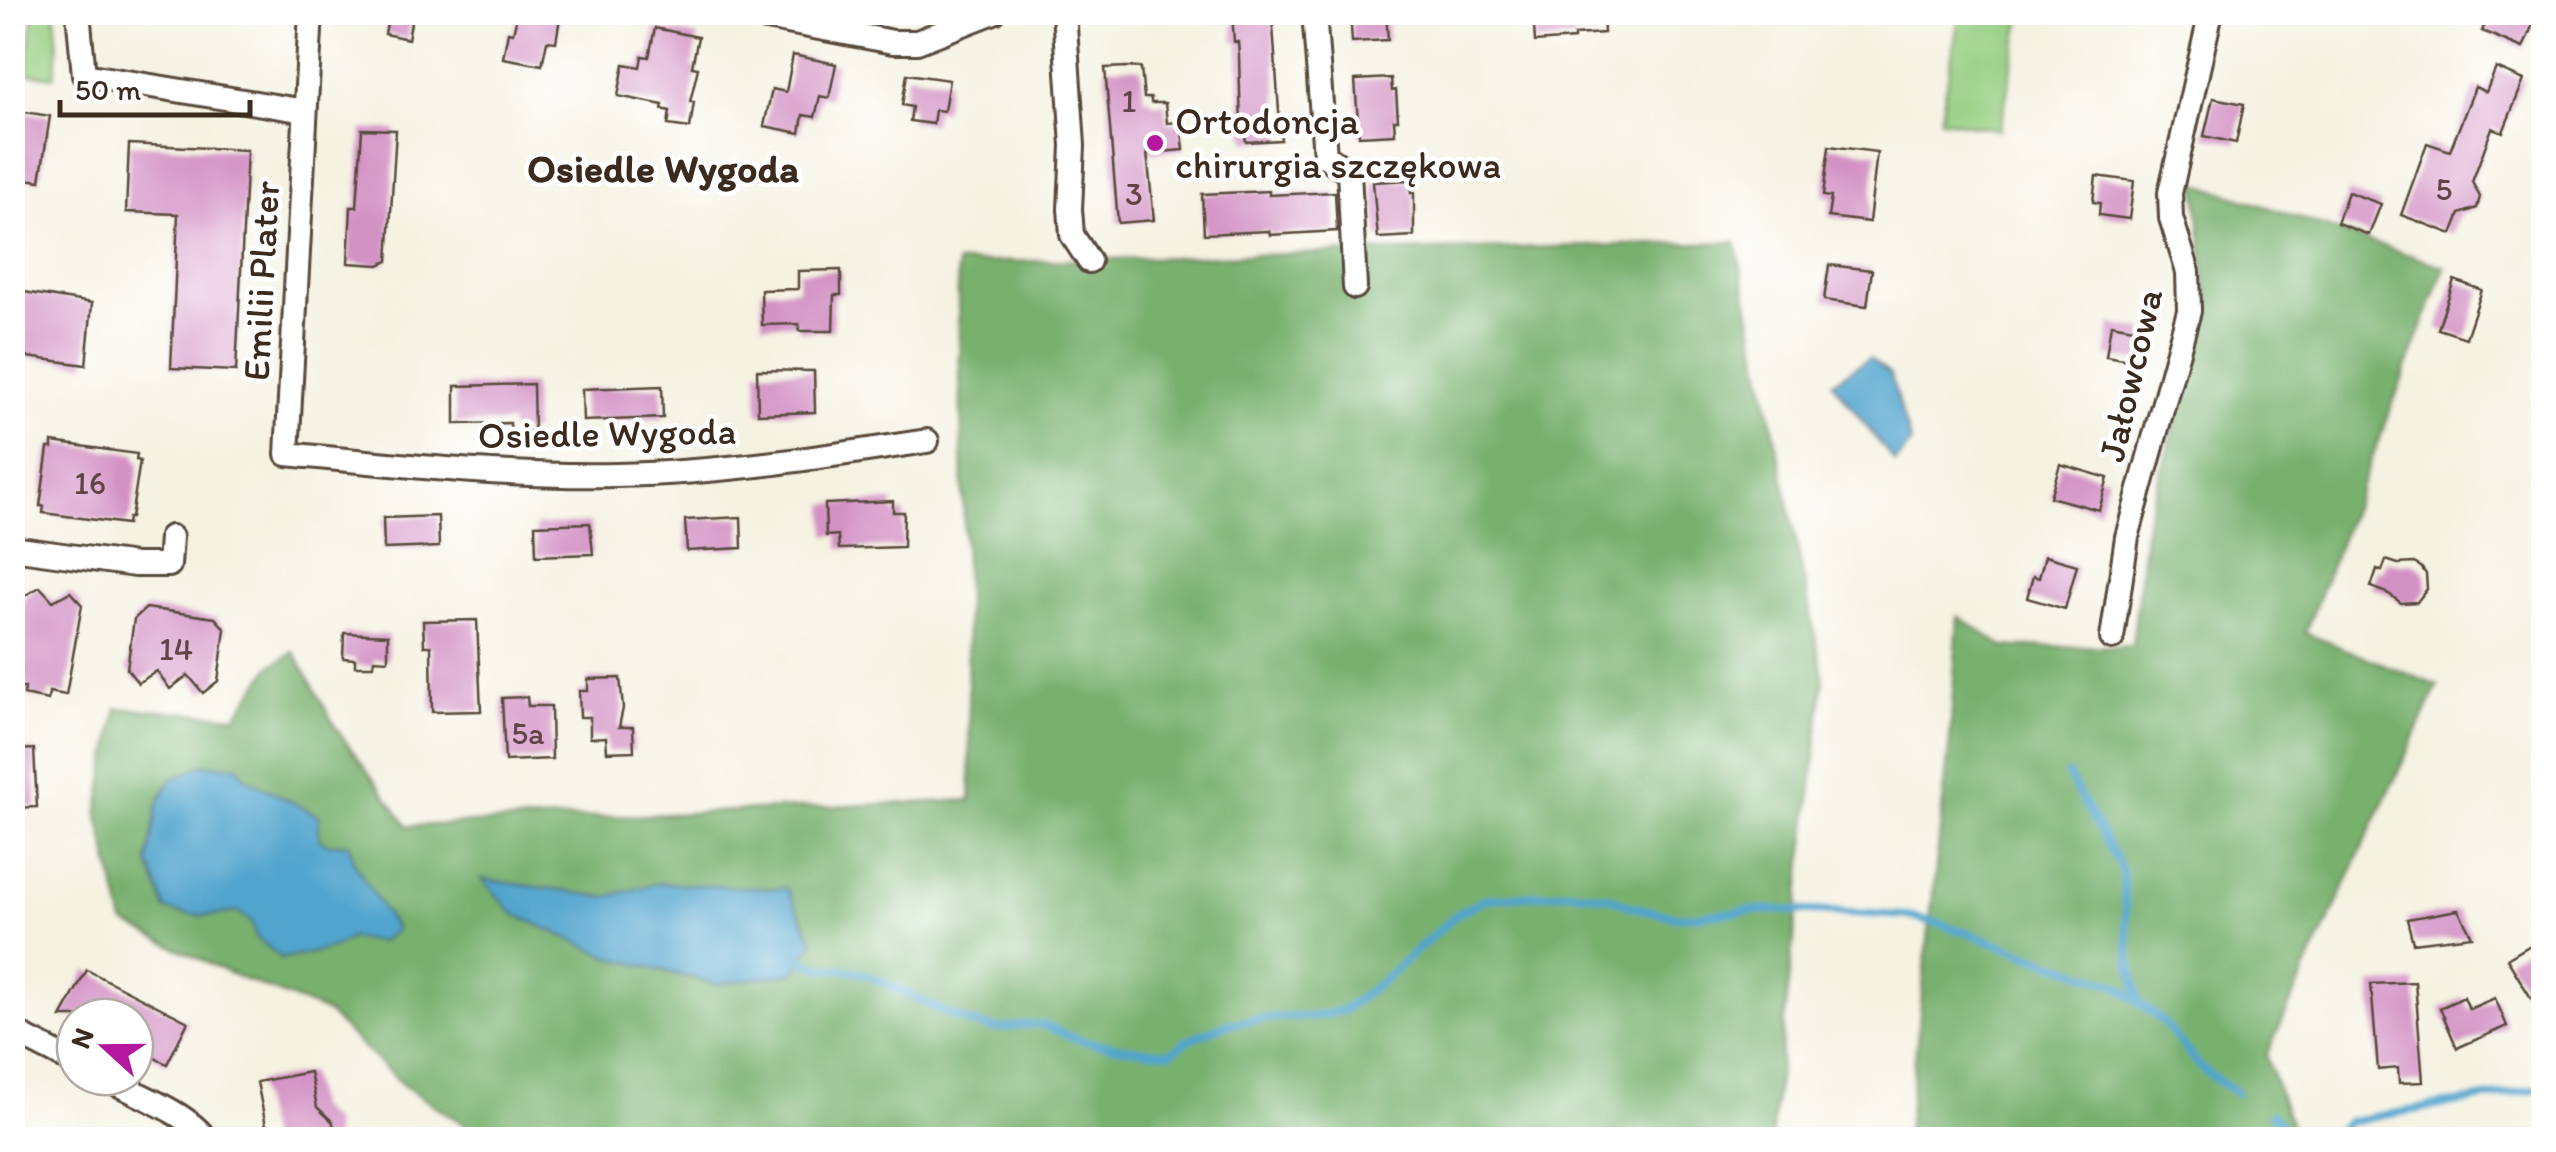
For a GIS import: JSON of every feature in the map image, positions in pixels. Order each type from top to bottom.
[{"type":"street","points":[[78,12],[84,75],[305,112]]},
{"type":"street","name":"Emilii Plater","points":[[288,454],[311,12]]},
{"type":"street","points":[[735,12],[893,42],[917,42],[994,12]]},
{"type":"street","points":[[1064,12],[1073,146],[1072,236],[1089,261]]},
{"type":"street","points":[[1314,12],[1325,156],[1348,172],[1355,287]]},
{"type":"street","name":"Jałowcowa","points":[[2112,638],[2127,537],[2189,311],[2188,272],[2171,218],[2170,194],[2211,12]]},
{"type":"street","name":"Osiedle Wygoda","points":[[288,454],[499,473],[615,475],[782,464],[928,441]]},
{"type":"street","points":[[12,548],[135,565],[168,565],[171,538]]},
{"type":"street","points":[[12,1031],[55,1052]]},
{"type":"street","points":[[142,1097],[175,1114],[206,1140]]},
{"type":"green space","points":[[34,13],[55,13],[58,49],[54,77],[25,73]]},
{"type":"green space","points":[[1960,13],[2022,13],[2000,130],[1940,119]]},
{"type":"green space","points":[[2196,183],[2445,267],[2305,633],[2438,686],[2266,1056],[2295,1139],[1906,1140],[1950,739],[1958,616],[2004,647],[2132,646],[2146,523],[2208,311]]},
{"type":"green space","points":[[1736,242],[1824,680],[1771,1139],[487,1139],[403,1085],[326,1012],[229,973],[124,923],[98,814],[117,708],[236,716],[271,666],[294,652],[338,731],[408,826],[971,800],[957,263]]},
{"type":"water","points":[[1869,358],[1890,374],[1911,443],[1895,463],[1832,382]]},
{"type":"water","points":[[202,765],[238,766],[246,778],[319,816],[319,839],[328,844],[350,844],[353,861],[396,930],[380,942],[350,938],[327,949],[281,958],[255,936],[253,923],[237,911],[202,915],[166,910],[148,861],[158,803],[171,780]]},
{"type":"water","points":[[482,879],[605,897],[658,883],[787,889],[814,941],[795,973],[716,984],[612,958],[514,914]]},
{"type":"building","points":[[389,12],[413,12],[408,39],[385,34]]},
{"type":"building","points":[[518,12],[561,12],[556,42],[547,41],[542,65],[503,58],[508,32],[513,33]]},
{"type":"building","points":[[1232,12],[1272,12],[1281,140],[1246,142],[1241,129],[1238,42],[1234,42]]},
{"type":"building","points":[[1350,12],[1386,12],[1388,40],[1352,42]]},
{"type":"building","points":[[1533,12],[1603,12],[1604,33],[1535,42]]},
{"type":"building","points":[[2490,12],[2538,12],[2523,48],[2482,31]]},
{"type":"building","points":[[655,28],[698,37],[692,67],[698,68],[690,102],[694,102],[690,128],[668,125],[670,111],[662,109],[663,105],[618,96],[624,64],[640,67],[642,56],[649,57]]},
{"type":"building","points":[[793,55],[836,64],[829,98],[820,96],[815,117],[803,115],[800,133],[764,126],[772,89],[786,92]]},
{"type":"building","points":[[1105,68],[1141,68],[1144,98],[1151,98],[1151,103],[1165,103],[1167,123],[1181,122],[1184,150],[1147,153],[1154,220],[1118,223]]},
{"type":"building","points":[[2496,68],[2524,80],[2503,132],[2492,128],[2472,182],[2480,197],[2477,208],[2460,214],[2452,234],[2401,215],[2427,143],[2450,151],[2475,87],[2486,92]]},
{"type":"building","points":[[907,74],[949,80],[944,111],[935,110],[933,124],[910,121],[912,107],[902,105]]},
{"type":"building","points":[[1391,78],[1392,91],[1396,90],[1395,134],[1359,136],[1355,80]]},
{"type":"building","points":[[2213,98],[2244,104],[2236,143],[2204,136]]},
{"type":"building","points":[[12,110],[50,116],[40,181],[12,177]]},
{"type":"building","points":[[362,129],[396,130],[388,261],[379,265],[348,263],[351,207],[357,207]]},
{"type":"building","points":[[129,144],[247,150],[236,371],[171,368],[178,214],[126,212]]},
{"type":"building","points":[[1829,146],[1877,152],[1869,222],[1828,217],[1831,197],[1823,196]]},
{"type":"building","points":[[2096,176],[2134,181],[2129,219],[2099,215],[2100,203],[2093,202]]},
{"type":"building","points":[[1409,180],[1411,193],[1414,192],[1414,236],[1378,238],[1373,182]]},
{"type":"building","points":[[1269,191],[1269,195],[1335,192],[1337,231],[1204,234],[1202,194]]},
{"type":"building","points":[[2348,192],[2381,204],[2369,235],[2337,223]]},
{"type":"building","points":[[1829,265],[1872,270],[1867,306],[1824,300]]},
{"type":"building","points":[[841,270],[841,295],[834,295],[833,331],[799,331],[799,324],[762,325],[761,290],[798,289],[798,271]]},
{"type":"building","points":[[2454,280],[2482,290],[2466,338],[2438,329]]},
{"type":"building","points":[[12,290],[92,303],[86,365],[12,355]]},
{"type":"building","points":[[2111,324],[2145,330],[2140,362],[2106,356]]},
{"type":"building","points":[[757,370],[814,371],[815,412],[758,414]]},
{"type":"building","points":[[533,384],[534,431],[511,432],[510,423],[455,424],[455,386]]},
{"type":"building","points":[[662,386],[663,418],[583,421],[582,389]]},
{"type":"building","points":[[52,442],[137,454],[136,460],[140,461],[127,524],[43,513],[44,506],[40,506]]},
{"type":"building","points":[[2060,464],[2108,478],[2099,510],[2050,497]]},
{"type":"building","points":[[893,501],[893,512],[904,512],[903,547],[839,549],[838,535],[826,536],[825,504]]},
{"type":"building","points":[[438,516],[439,547],[384,549],[383,518]]},
{"type":"building","points":[[741,517],[742,548],[687,551],[685,520]]},
{"type":"building","points":[[590,523],[593,554],[536,556],[535,525]]},
{"type":"building","points":[[2045,556],[2077,565],[2065,609],[2027,598],[2033,576],[2039,578]]},
{"type":"building","points":[[2386,560],[2421,567],[2427,589],[2417,602],[2401,603],[2371,587],[2377,569],[2382,571]]},
{"type":"building","points":[[40,587],[53,601],[70,592],[82,605],[66,695],[49,692],[48,700],[24,695],[25,688],[12,686],[12,630],[18,631],[24,596]]},
{"type":"building","points":[[146,608],[215,618],[225,629],[218,681],[203,693],[188,675],[170,689],[157,671],[138,683],[127,669],[134,619]]},
{"type":"building","points":[[477,620],[481,711],[432,712],[431,646],[424,646],[423,621]]},
{"type":"building","points":[[344,633],[388,635],[388,660],[374,659],[373,666],[355,666],[355,659],[343,658]]},
{"type":"building","points":[[620,678],[623,708],[619,727],[633,727],[634,751],[607,752],[606,737],[590,738],[590,717],[580,717],[579,691],[588,691],[588,679]]},
{"type":"building","points":[[527,697],[528,706],[551,706],[552,759],[505,761],[502,698]]},
{"type":"building","points":[[34,749],[37,807],[12,808],[12,750]]},
{"type":"building","points":[[2458,910],[2472,936],[2413,943],[2407,919]]},
{"type":"building","points":[[2544,937],[2544,1019],[2507,959]]},
{"type":"building","points":[[87,970],[139,997],[72,997]]},
{"type":"building","points":[[2415,982],[2423,1082],[2399,1083],[2398,1068],[2378,1070],[2371,984]]},
{"type":"building","points":[[2464,997],[2469,1009],[2495,998],[2507,1026],[2457,1048],[2440,1008]]},
{"type":"building","points":[[155,1005],[188,1022],[167,1064],[155,1058]]},
{"type":"building","points":[[310,1072],[317,1107],[333,1122],[334,1140],[269,1140],[257,1082]]},
{"type":"waterway","points":[[2068,775],[2122,870],[2130,962],[2140,1004]]},
{"type":"waterway","points":[[803,959],[816,966],[861,973],[989,1028],[1043,1025],[1095,1043],[1170,1053],[1188,1040],[1228,1024],[1314,1017],[1344,1010],[1457,914],[1485,899],[1574,892],[1610,897],[1629,906],[1678,917],[1758,910],[1908,916],[2117,985],[2163,1022],[2202,1069],[2237,1093]]},
{"type":"waterway","points":[[2327,1140],[2349,1121],[2544,1088]]},
{"type":"waterway","points":[[2272,1114],[2293,1140]]},
{"type":"place","name":"Ortodoncja chirurgia szczękowa","points":[[1155,143]]},
{"type":"district","name":"Osiedle Wygoda","points":[[663,168]]}]
